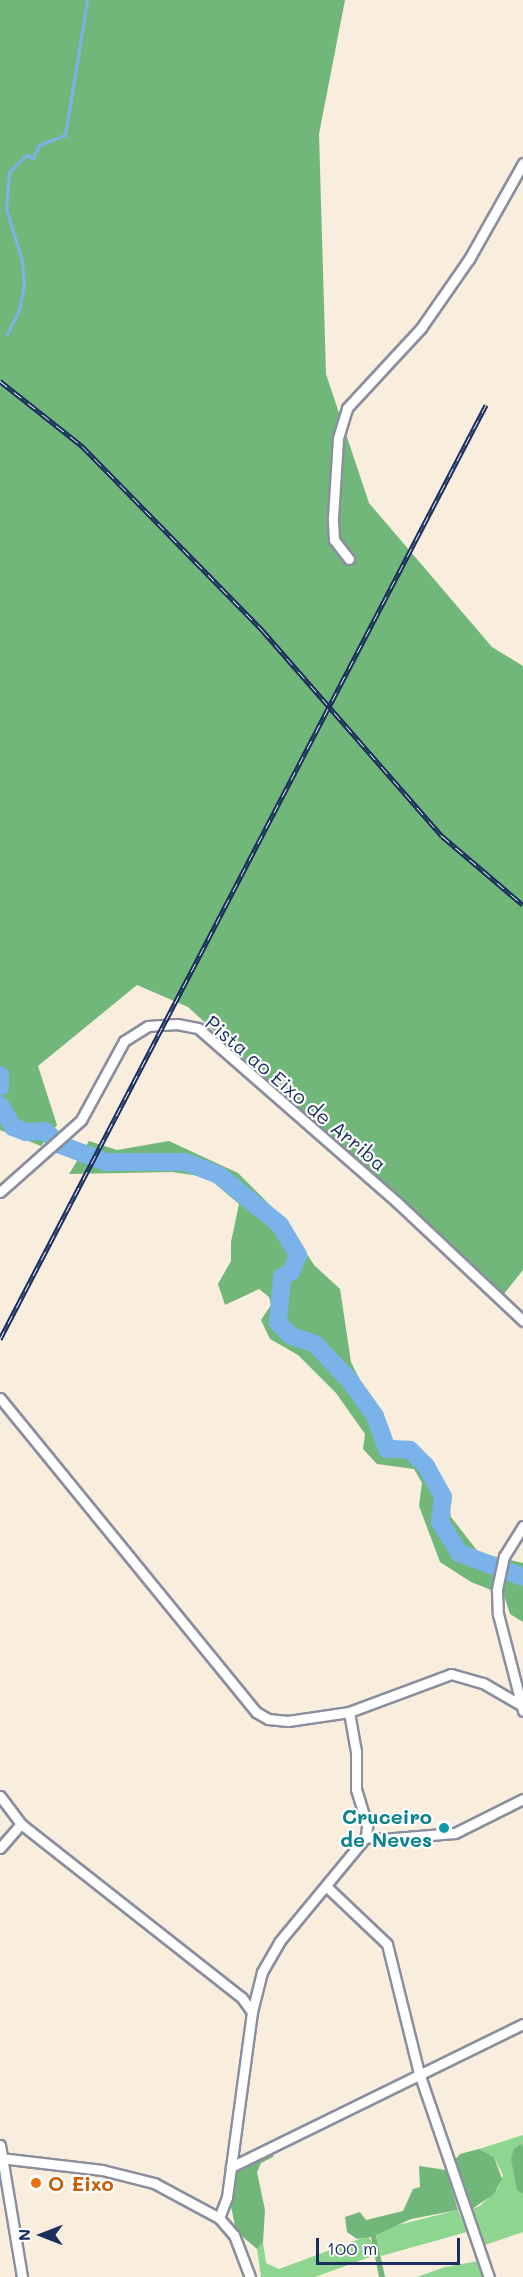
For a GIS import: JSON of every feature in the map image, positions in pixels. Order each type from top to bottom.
[{"type":"street","points":[[349,559],[334,540],[333,518],[338,438],[347,408],[421,328],[469,259],[523,163]]},
{"type":"street","name":"Pista ao Eixo de Arriba","points":[[0,1192],[81,1120],[124,1041],[148,1026],[177,1024],[198,1028],[398,1203],[523,1321]]},
{"type":"street","points":[[0,1398],[256,1712],[268,1719],[288,1721],[349,1712],[451,1674],[483,1683],[522,1708]]},
{"type":"street","points":[[522,1708],[497,1599],[501,1565],[523,1526]]},
{"type":"street","points":[[219,2218],[231,2167],[252,2012],[262,1972],[279,1942],[328,1887],[366,1837],[367,1826],[356,1789],[356,1751],[349,1712]]},
{"type":"street","points":[[0,1796],[21,1824],[242,1998],[252,2012]]},
{"type":"street","points":[[366,1837],[382,1839],[455,1833],[523,1799]]},
{"type":"street","points":[[0,1848],[21,1824]]},
{"type":"street","points":[[328,1887],[387,1944],[418,2073],[489,2277]]},
{"type":"street","points":[[231,2167],[418,2073],[523,2024]]},
{"type":"street","points":[[0,2145],[22,2277]]},
{"type":"street","points":[[1,2158],[102,2170],[154,2183],[219,2218],[234,2235],[250,2277]]},
{"type":"green space","points":[[0,0],[345,0],[319,134],[326,374],[369,503],[492,647],[523,666],[523,1270],[503,1295],[188,1007],[137,985],[38,1066],[57,1125],[41,1146],[0,1130]]},
{"type":"green space","points":[[89,1141],[117,1150],[169,1141],[238,1173],[285,1220],[314,1265],[340,1289],[351,1362],[390,1440],[415,1443],[447,1491],[451,1517],[479,1553],[523,1563],[523,1622],[510,1614],[504,1595],[471,1582],[440,1562],[419,1506],[422,1483],[414,1469],[377,1464],[363,1449],[365,1434],[336,1393],[298,1355],[270,1339],[261,1320],[271,1305],[269,1297],[259,1289],[225,1305],[218,1284],[231,1261],[231,1242],[239,1204],[207,1177],[172,1172],[69,1174]]},
{"type":"green space","points":[[523,2135],[523,2232],[482,2246],[472,2209],[480,2206],[498,2188],[503,2175],[494,2157],[479,2149]]},
{"type":"green space","points":[[521,2144],[523,2147],[523,2194],[517,2190],[511,2159],[514,2149]]},
{"type":"green space","points":[[274,2149],[273,2157],[261,2163],[257,2172],[265,2210],[263,2242],[257,2249],[236,2231],[230,2201],[236,2172]]},
{"type":"green space","points":[[479,2149],[494,2157],[502,2179],[494,2194],[472,2209],[453,2162],[460,2154]]},
{"type":"green space","points":[[419,2166],[446,2170],[458,2210],[411,2219],[376,2235],[385,2277],[379,2277],[371,2237],[357,2239],[347,2232],[345,2217],[360,2212],[366,2220],[403,2211],[413,2189],[420,2187]]},
{"type":"green space","points":[[458,2210],[467,2232],[381,2256],[376,2235],[386,2228]]},
{"type":"green space","points":[[368,2236],[375,2246],[373,2256],[315,2277],[261,2277],[257,2249],[263,2242],[266,2263],[279,2269]]},
{"type":"green space","points":[[479,2261],[485,2277],[417,2277],[445,2267]]},
{"type":"waterway","points":[[7,334],[19,310],[24,285],[22,261],[6,208],[9,172],[26,155],[33,158],[39,145],[65,135],[87,0]]},
{"type":"waterway","points":[[0,1075],[0,1087]]},
{"type":"waterway","points":[[0,1105],[13,1127],[26,1132],[45,1131],[61,1145],[106,1162],[185,1162],[219,1175],[280,1225],[298,1255],[291,1272],[282,1277],[278,1323],[291,1336],[315,1344],[350,1381],[375,1416],[387,1449],[410,1450],[426,1466],[443,1497],[440,1522],[459,1553],[523,1577]]},
{"type":"railway","points":[[0,381],[82,446],[263,631],[442,836],[523,905]]},
{"type":"railway","points":[[0,1339],[486,405]]},
{"type":"place","name":"Cruceiro de Neves","points":[[444,1828]]},
{"type":"place","name":"O Eixo","points":[[36,2183]]}]
